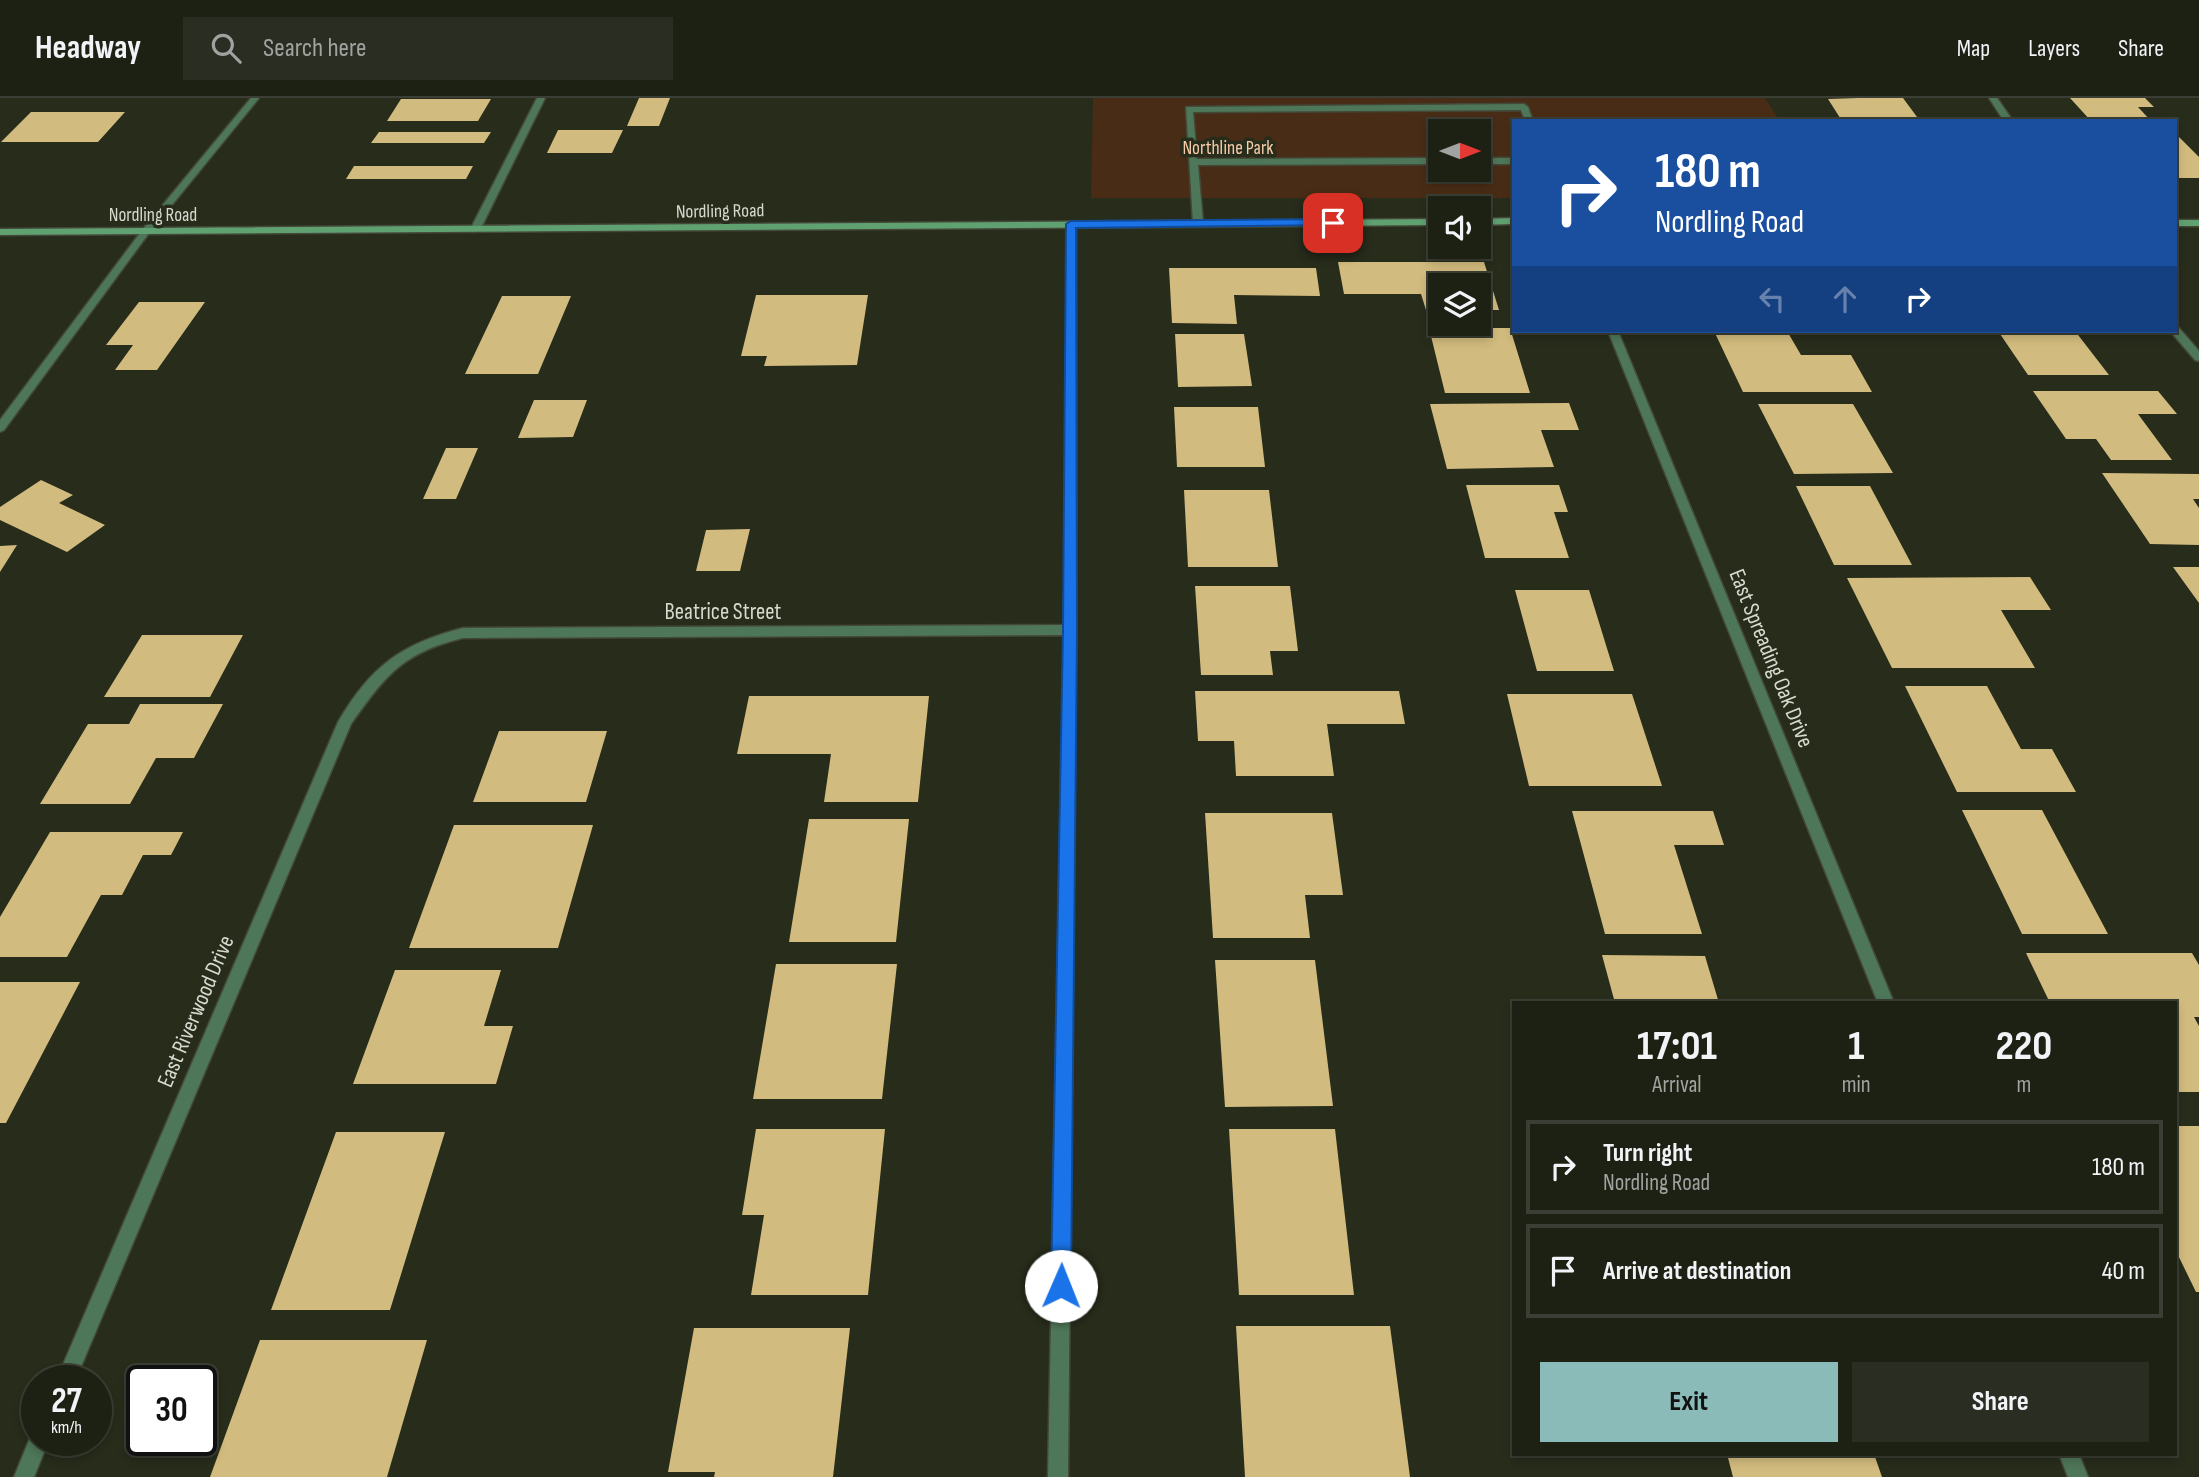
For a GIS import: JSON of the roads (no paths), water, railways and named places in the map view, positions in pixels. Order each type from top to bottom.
[{"type":"street","points":[[0,428],[146,231],[255,98]]},
{"type":"street","points":[[475,230],[541,98]]},
{"type":"street","points":[[1993,98],[2008,119]]},
{"type":"street","points":[[1198,223],[1189,109],[1524,107],[1528,119]]},
{"type":"street","points":[[1193,162],[1428,161]]},
{"type":"street","points":[[1491,161],[1512,161]]},
{"type":"street","points":[[1491,222],[1512,221]]},
{"type":"street","name":"Nordling Road","points":[[0,232],[1428,222]]},
{"type":"street","points":[[2177,223],[2199,223]]},
{"type":"street","points":[[1058,1477],[1070,630],[1071,224]]},
{"type":"street","points":[[2177,332],[2199,358]]},
{"type":"street","name":"East Spreading Oak Drive","points":[[1614,333],[1885,1001]]},
{"type":"street","name":"Beatrice Street","points":[[384,668],[427,641],[463,633],[1070,630]]},
{"type":"street","name":"East Riverwood Drive","points":[[72,1365],[345,722],[384,668]]},
{"type":"street","points":[[24,1477],[33,1456]]},
{"type":"street","points":[[2070,1456],[2078,1477]]},
{"type":"park label","name":"Northline Park","points":[[1228,147]]}]
